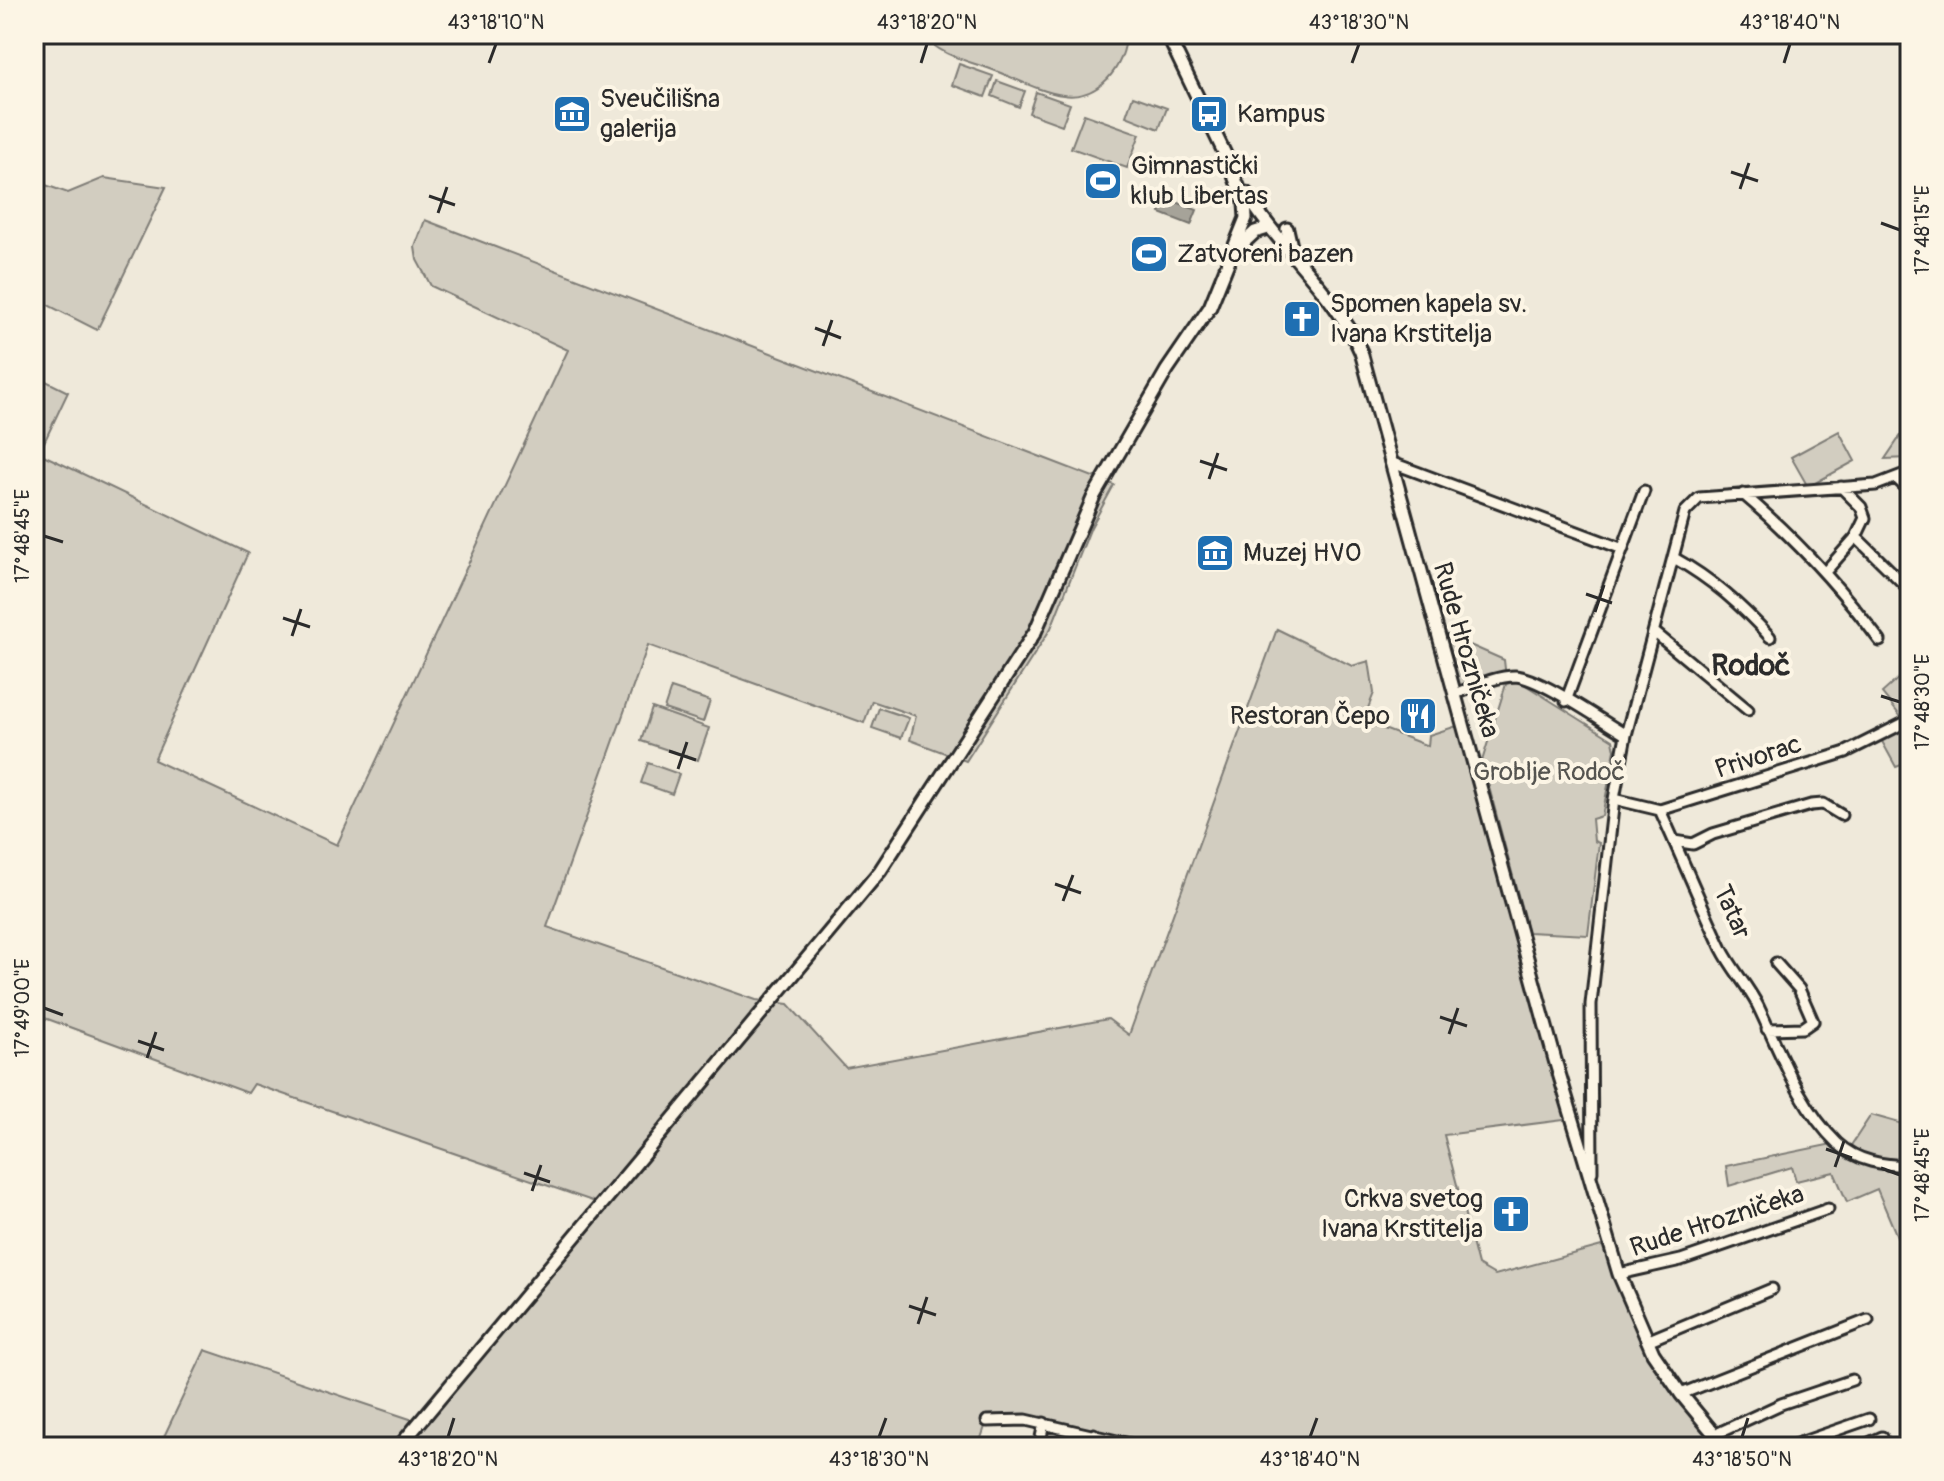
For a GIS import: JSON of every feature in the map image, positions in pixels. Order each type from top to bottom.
[{"type":"street","points":[[399,1447],[880,871],[1035,632],[1094,496],[1161,379],[1210,307],[1244,228],[1245,204],[1231,168],[1167,34]]},
{"type":"street","name":"Rude Hrozničeka","points":[[1231,168],[1265,224],[1353,335],[1552,1047],[1619,1274],[1647,1341],[1681,1394],[1725,1447]]},
{"type":"street","points":[[1244,228],[1265,224]]},
{"type":"street","points":[[1234,252],[1265,224]]},
{"type":"street","points":[[1287,229],[1288,244],[1299,266]]},
{"type":"street","points":[[1390,462],[1623,549]]},
{"type":"street","points":[[1592,1178],[1591,1004],[1614,799],[1626,735],[1685,512],[1694,501],[1841,487],[1897,479],[1910,472]]},
{"type":"street","points":[[1897,479],[1910,491]]},
{"type":"street","points":[[1825,572],[1856,537],[1863,524],[1864,513],[1841,487]]},
{"type":"street","points":[[1566,701],[1644,491]]},
{"type":"street","points":[[1743,494],[1825,572],[1880,641]]},
{"type":"street","points":[[1856,537],[1910,590]]},
{"type":"street","points":[[1674,558],[1736,600],[1770,637]]},
{"type":"street","points":[[1654,632],[1748,710]]},
{"type":"street","points":[[1455,694],[1499,678],[1517,676],[1535,681],[1626,735]]},
{"type":"street","name":"Privorac","points":[[1660,810],[1846,752],[1910,720]]},
{"type":"street","points":[[1614,799],[1660,810]]},
{"type":"street","points":[[1674,841],[1693,844],[1713,834],[1811,805],[1823,804],[1841,815]]},
{"type":"street","name":"Tatar","points":[[1660,810],[1723,950],[1757,1004],[1783,1063],[1837,1143],[1860,1158],[1882,1165],[1910,1166]]},
{"type":"street","name":"Tatar","points":[[1767,1029],[1803,1028],[1813,1021],[1799,989],[1776,963]]},
{"type":"street","name":"Rude Hrozničeka","points":[[1619,1274],[1691,1257],[1828,1209]]},
{"type":"street","points":[[1647,1341],[1772,1289]]},
{"type":"street","points":[[1681,1394],[1868,1320]]},
{"type":"street","points":[[1714,1435],[1781,1404],[1852,1380]]},
{"type":"street","points":[[1788,1447],[1869,1419]]},
{"type":"street","points":[[987,1421],[1044,1423],[1142,1447]]},
{"type":"street","points":[[1039,1447],[1044,1423]]},
{"type":"street","points":[[1091,1447],[1094,1434]]},
{"type":"street","points":[[1860,1447],[1882,1437]]},
{"type":"green space","points":[[922,34],[1126,34],[1121,58],[1108,79],[1088,92],[1063,95],[954,56],[936,47]]},
{"type":"green space","points":[[959,64],[993,76],[985,97],[952,85]]},
{"type":"green space","points":[[997,81],[1025,91],[1019,107],[992,96]]},
{"type":"green space","points":[[1036,92],[1070,104],[1062,125],[1029,113]]},
{"type":"green space","points":[[1133,96],[1167,108],[1159,129],[1126,116]]},
{"type":"green space","points":[[1084,114],[1140,134],[1127,168],[1071,148]]},
{"type":"green space","points":[[104,178],[166,187],[97,330],[34,298],[34,181],[68,193]]},
{"type":"green space","points":[[425,220],[1114,485],[1091,527],[1051,628],[966,761],[910,740],[916,716],[872,701],[864,723],[648,645],[547,927],[756,1000],[788,1004],[846,1068],[1108,1019],[1129,1035],[1277,629],[1352,666],[1369,661],[1374,693],[1363,721],[1428,746],[1429,735],[1463,724],[1572,1119],[1444,1135],[1478,1265],[1495,1275],[1609,1244],[1636,1322],[1723,1447],[1143,1447],[1044,1423],[987,1421],[978,1447],[684,1447],[657,1437],[649,1447],[159,1447],[205,1350],[419,1422],[601,1204],[254,1084],[248,1093],[34,1014],[34,375],[68,392],[39,453],[248,553],[154,760],[337,845],[568,350],[431,286],[417,260],[415,247]]},
{"type":"green space","points":[[1910,422],[1910,458],[1885,459]]},
{"type":"green space","points":[[1839,431],[1855,461],[1808,487],[1791,457]]},
{"type":"green space","points":[[1445,634],[1504,660],[1506,678],[1455,694],[1439,638]]},
{"type":"green space","points":[[1910,668],[1910,762],[1896,767],[1879,736],[1905,722],[1882,693]]},
{"type":"green space","name":"Groblje Rodoč","points":[[1519,681],[1613,740],[1615,750],[1602,816],[1592,819],[1594,841],[1599,843],[1588,935],[1528,932],[1482,761],[1506,684]]},
{"type":"green space","points":[[671,688],[710,701],[703,722],[664,709]]},
{"type":"green space","points":[[652,708],[709,728],[698,760],[641,741]]},
{"type":"green space","points":[[879,708],[909,718],[901,738],[872,728]]},
{"type":"green space","points":[[648,763],[679,774],[672,794],[641,783]]},
{"type":"green space","points":[[1871,1115],[1910,1126],[1910,1267],[1877,1189],[1847,1202],[1834,1172],[1796,1181],[1792,1167],[1729,1186],[1726,1166],[1837,1143],[1848,1150]]},
{"type":"shaded area","points":[[1166,198],[1197,210],[1191,225],[1160,213]]},
{"type":"place","name":"Sveučilišna galerija","points":[[572,114]]},
{"type":"place","name":"Kampus","points":[[1209,114]]},
{"type":"place","name":"Gimnastički klub Libertas","points":[[1103,181]]},
{"type":"place","name":"Zatvoreni bazen","points":[[1149,254]]},
{"type":"place","name":"Spomen kapela sv. Ivana Krstitelja","points":[[1302,319]]},
{"type":"place","name":"Muzej HVO","points":[[1215,553]]},
{"type":"place","name":"Restoran Čepo","points":[[1418,716]]},
{"type":"place","name":"Crkva svetog Ivana Krstitelja","points":[[1511,1214]]},
{"type":"district","name":"Rodoč","points":[[1751,665]]}]
